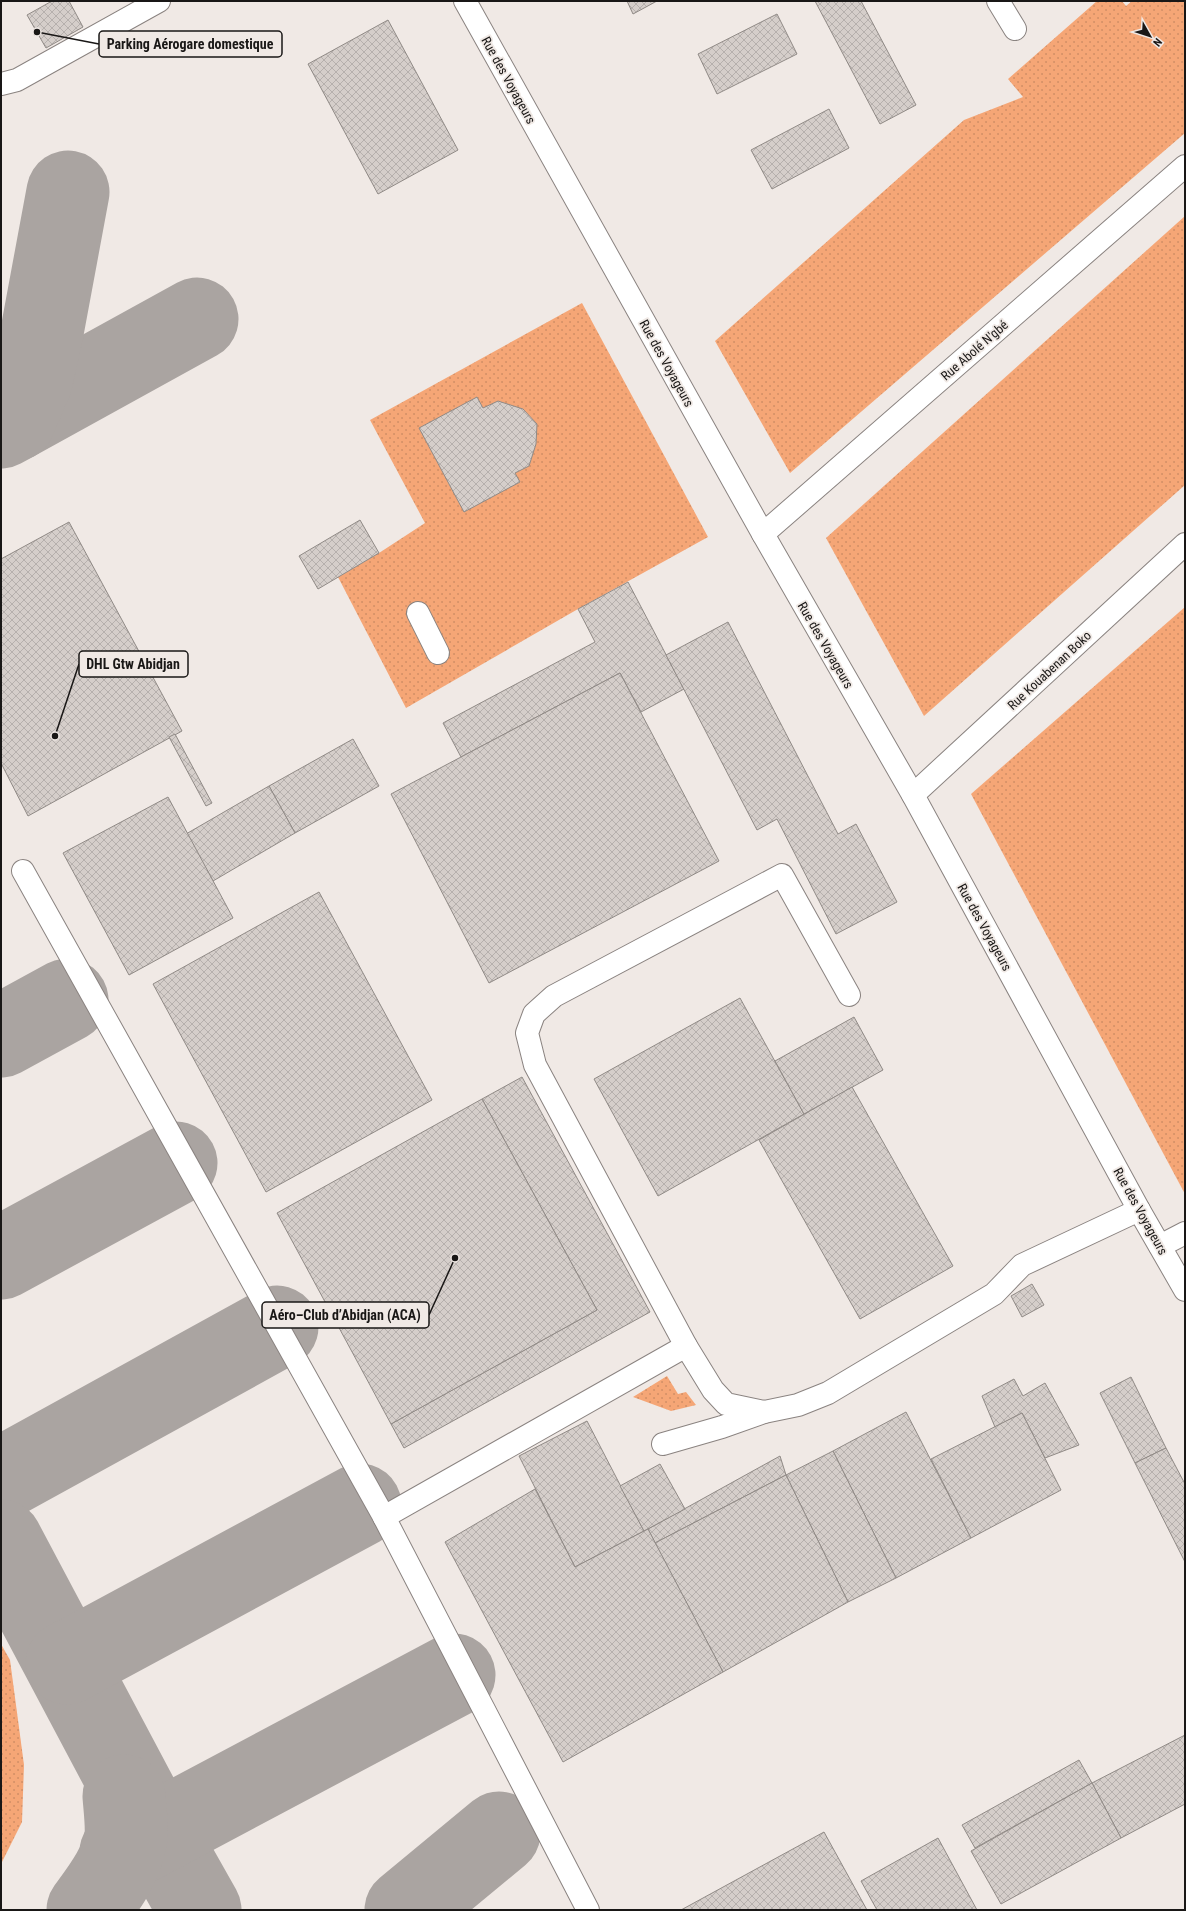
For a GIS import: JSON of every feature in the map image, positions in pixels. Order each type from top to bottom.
[{"type":"street","points":[[1,84],[17,80],[159,1]]},
{"type":"street","name":"Rue des Voyageurs","points":[[465,1],[763,534],[913,795],[1139,1210],[1185,1290]]},
{"type":"street","points":[[998,1],[1016,29]]},
{"type":"street","name":"Rue Abolé N'gbé","points":[[763,534],[1185,166]]},
{"type":"street","name":"Rue Kouabenan Boko","points":[[913,795],[1185,544]]},
{"type":"street","points":[[418,613],[438,653]]},
{"type":"street","points":[[23,871],[384,1517],[588,1910]]},
{"type":"street","points":[[764,1412],[726,1404],[713,1390],[686,1346],[535,1065],[527,1033],[534,1014],[554,996],[782,874],[849,995]]},
{"type":"street","points":[[663,1444],[722,1427],[764,1412],[798,1405],[828,1393],[994,1294],[1022,1265],[1139,1210]]},
{"type":"street","points":[[1160,1246],[1185,1232]]},
{"type":"street","points":[[384,1517],[686,1346]]},
{"type":"shaded area","points":[[1097,1],[1122,1],[1126,6],[1132,1],[1185,1],[1185,133],[790,473],[715,341],[964,120],[1023,97],[1008,79]]},
{"type":"shaded area","points":[[1185,216],[1185,485],[924,716],[826,538]]},
{"type":"shaded area","points":[[582,303],[708,537],[578,609],[406,708],[338,577],[379,553],[425,523],[370,420]]},
{"type":"shaded area","points":[[1185,607],[1185,1194],[971,794]]},
{"type":"shaded area","points":[[667,1376],[678,1394],[686,1392],[696,1405],[671,1411],[633,1397]]},
{"type":"shaded area","points":[[1,1644],[10,1660],[24,1765],[22,1822],[1,1864]]},
{"type":"building","points":[[52,1],[69,1],[83,27],[46,48],[27,15]]},
{"type":"building","points":[[627,1],[657,1],[633,14]]},
{"type":"building","points":[[815,1],[861,1],[916,105],[880,124]]},
{"type":"building","points":[[777,14],[797,54],[717,94],[698,54]]},
{"type":"building","points":[[388,20],[458,150],[378,194],[308,64]]},
{"type":"building","points":[[829,109],[849,148],[772,189],[751,150]]},
{"type":"building","points":[[477,397],[483,408],[498,401],[523,409],[537,424],[536,444],[529,466],[515,473],[520,482],[464,512],[419,428]]},
{"type":"building","points":[[360,520],[379,553],[318,589],[299,556]]},
{"type":"building","points":[[69,522],[182,731],[28,816],[1,763],[1,559]]},
{"type":"building","points":[[628,582],[684,689],[641,712],[620,673],[461,757],[443,723],[595,642],[578,609]]},
{"type":"building","points":[[728,622],[838,834],[856,824],[897,902],[836,934],[777,819],[757,830],[666,655]]},
{"type":"building","points":[[620,673],[719,861],[489,983],[391,794]]},
{"type":"building","points":[[175,734],[212,803],[206,806],[169,737]]},
{"type":"building","points":[[353,739],[379,786],[295,833],[269,786]]},
{"type":"building","points":[[269,786],[295,833],[213,881],[186,834]]},
{"type":"building","points":[[168,797],[233,918],[129,975],[63,853]]},
{"type":"building","points":[[319,892],[432,1100],[266,1192],[153,984]]},
{"type":"building","points":[[740,998],[804,1114],[658,1196],[594,1079]]},
{"type":"building","points":[[854,1017],[883,1070],[804,1114],[775,1061]]},
{"type":"building","points":[[522,1077],[650,1312],[404,1448],[391,1424],[597,1310],[482,1099]]},
{"type":"building","points":[[852,1087],[953,1266],[860,1319],[759,1140]]},
{"type":"building","points":[[482,1099],[597,1310],[391,1424],[277,1213]]},
{"type":"building","points":[[1032,1284],[1044,1305],[1022,1317],[1011,1296]]},
{"type":"building","points":[[1131,1377],[1166,1448],[1135,1463],[1100,1393]]},
{"type":"building","points":[[1014,1379],[1023,1396],[1045,1383],[1079,1445],[1045,1458],[1022,1413],[995,1427],[982,1396]]},
{"type":"building","points":[[906,1412],[971,1538],[896,1578],[833,1451]]},
{"type":"building","points":[[1022,1413],[1061,1490],[971,1538],[931,1459]]},
{"type":"building","points":[[587,1421],[644,1531],[575,1567],[519,1456]]},
{"type":"building","points":[[1166,1448],[1185,1484],[1185,1562],[1135,1463]]},
{"type":"building","points":[[833,1451],[896,1578],[848,1602],[786,1475]]},
{"type":"building","points":[[780,1456],[786,1475],[655,1543],[648,1529]]},
{"type":"building","points":[[660,1464],[685,1509],[644,1531],[620,1486]]},
{"type":"building","points":[[786,1475],[848,1602],[723,1672],[655,1543]]},
{"type":"building","points":[[535,1489],[575,1567],[648,1529],[723,1672],[563,1762],[445,1542]]},
{"type":"building","points":[[1185,1735],[1185,1804],[1121,1838],[1092,1783]]},
{"type":"building","points":[[1079,1760],[1092,1783],[975,1848],[962,1825]]},
{"type":"building","points":[[1092,1783],[1121,1838],[1001,1904],[971,1851]]},
{"type":"building","points":[[824,1832],[867,1910],[681,1910]]},
{"type":"building","points":[[938,1838],[977,1910],[877,1910],[861,1881]]},
{"type":"taxiway","points":[[1,427],[14,420],[31,381],[42,332],[68,192]]},
{"type":"taxiway","points":[[14,420],[197,319]]},
{"type":"taxiway","points":[[1,1036],[67,1000]]},
{"type":"taxiway","points":[[1,1258],[176,1163]]},
{"type":"taxiway","points":[[1,1479],[277,1327]]},
{"type":"taxiway","points":[[67,1663],[360,1505]]},
{"type":"taxiway","points":[[1,1541],[148,1818],[200,1910]]},
{"type":"taxiway","points":[[121,1852],[454,1675]]},
{"type":"taxiway","points":[[88,1910],[112,1876],[121,1857],[126,1837],[124,1796]]},
{"type":"taxiway","points":[[406,1910],[499,1833]]},
{"type":"place","name":"Parking Aérogare domestique","points":[[37,32]]},
{"type":"place","name":"DHL Gtw Abidjan","points":[[55,736]]},
{"type":"place","name":"Aéro–Club d’Abidjan (ACA)","points":[[455,1258]]}]
